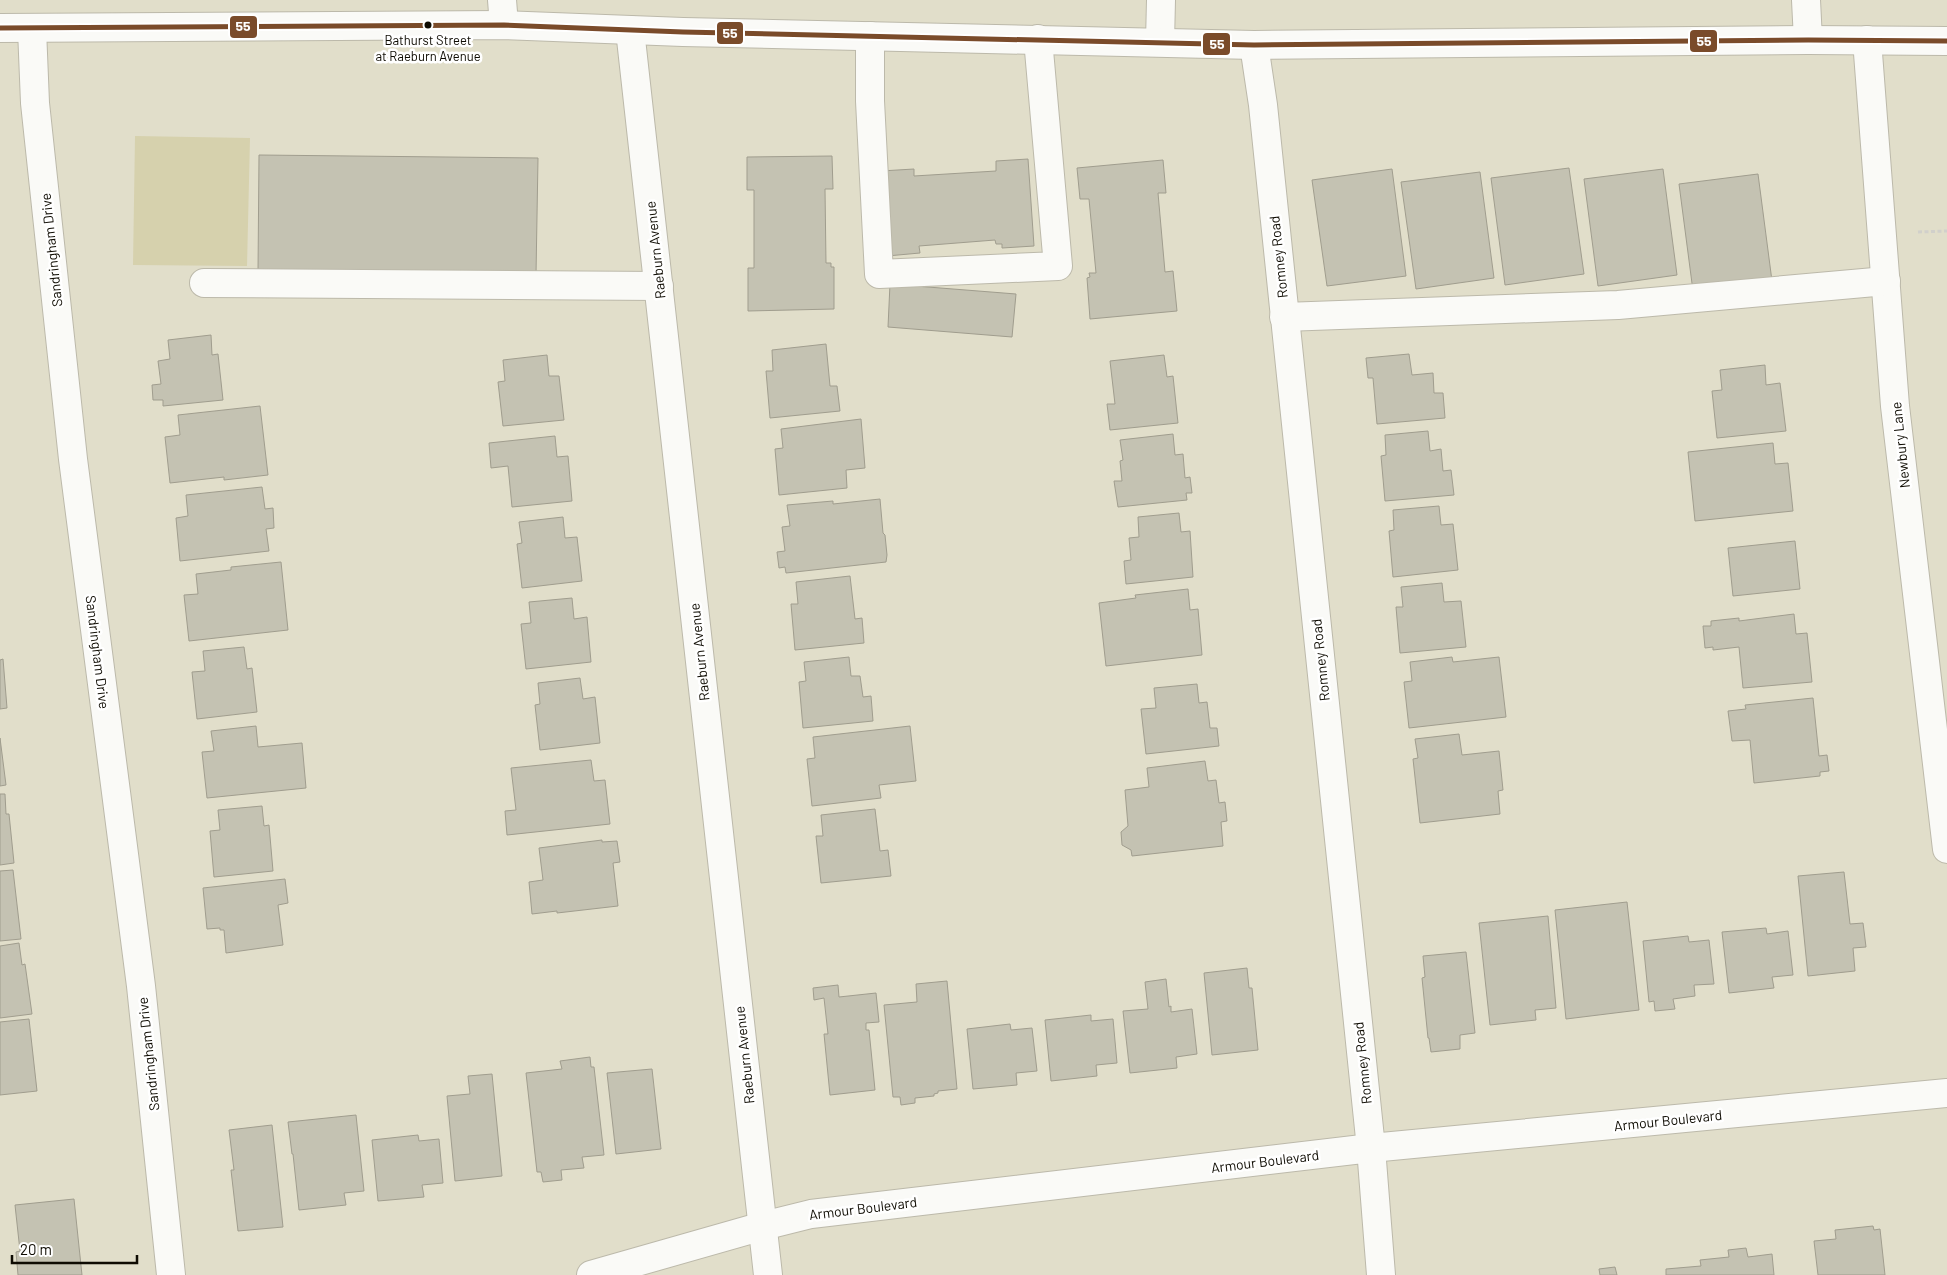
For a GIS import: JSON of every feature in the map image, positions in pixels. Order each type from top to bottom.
[{"type":"street","points":[[1160,42],[1161,0]]},
{"type":"street","points":[[1806,0],[1808,40]]},
{"type":"street","points":[[0,28],[32,29],[503,12],[630,30],[1254,45],[1808,40],[1947,41]]},
{"type":"street","name":"Sandringham Drive","points":[[32,29],[35,103],[73,459],[141,986],[171,1275]]},
{"type":"street","name":"Raeburn Avenue","points":[[630,30],[768,1275]]},
{"type":"street","points":[[870,36],[870,101],[879,274],[1058,266],[1038,39]]},
{"type":"street","name":"Newbury Lane","points":[[1867,40],[1895,406],[1947,849]]},
{"type":"street","name":"Romney Road","points":[[1254,45],[1263,105],[1371,1148],[1381,1275]]},
{"type":"street","points":[[1284,317],[1618,305],[1886,281]]},
{"type":"street","points":[[204,283],[659,286]]},
{"type":"street","name":"Armour Boulevard","points":[[590,1275],[811,1214],[1371,1148],[1947,1093]]},
{"type":"shaded area","points":[[135,136],[250,138],[247,266],[133,265]]},
{"type":"building","points":[[259,155],[538,158],[536,275],[258,272]]},
{"type":"building","points":[[832,156],[833,189],[825,189],[826,263],[831,263],[831,267],[834,267],[834,309],[748,311],[748,268],[754,268],[754,190],[747,190],[747,157]]},
{"type":"building","points":[[1028,159],[1034,246],[1002,248],[1002,244],[996,244],[995,240],[919,246],[920,253],[887,256],[881,171],[914,169],[914,176],[996,171],[996,161]]},
{"type":"building","points":[[1163,160],[1166,193],[1158,193],[1165,272],[1173,271],[1177,311],[1090,319],[1087,278],[1090,277],[1089,273],[1096,273],[1089,199],[1080,199],[1077,168]]},
{"type":"building","points":[[1569,168],[1584,274],[1505,285],[1491,178]]},
{"type":"building","points":[[1392,169],[1406,276],[1327,286],[1312,180]]},
{"type":"building","points":[[1663,169],[1677,275],[1598,286],[1584,179]]},
{"type":"building","points":[[1480,172],[1494,278],[1416,289],[1401,182]]},
{"type":"building","points":[[1758,174],[1772,281],[1693,291],[1679,184]]},
{"type":"building","points":[[890,284],[1016,294],[1012,337],[888,327]]},
{"type":"building","points":[[211,335],[212,355],[218,354],[223,400],[163,406],[163,400],[153,400],[152,385],[161,384],[158,361],[170,359],[168,340]]},
{"type":"building","points":[[826,344],[830,386],[837,386],[840,411],[770,418],[766,371],[773,371],[772,350]]},
{"type":"building","points":[[1409,354],[1412,375],[1433,373],[1434,393],[1443,393],[1445,418],[1377,424],[1373,378],[1368,378],[1366,358]]},
{"type":"building","points":[[547,355],[549,376],[559,376],[564,420],[503,426],[498,382],[505,381],[503,360]]},
{"type":"building","points":[[1164,355],[1167,377],[1173,376],[1178,423],[1110,430],[1107,404],[1115,404],[1110,361]]},
{"type":"building","points":[[1765,365],[1766,385],[1780,383],[1786,431],[1717,438],[1712,391],[1722,390],[1720,370]]},
{"type":"building","points":[[260,406],[268,475],[224,480],[224,477],[170,483],[165,437],[180,435],[178,415]]},
{"type":"building","points":[[861,419],[865,468],[846,470],[847,488],[779,495],[775,449],[783,448],[781,429]]},
{"type":"building","points":[[1428,431],[1430,451],[1441,449],[1443,471],[1451,470],[1454,495],[1385,501],[1381,456],[1386,455],[1385,435]]},
{"type":"building","points":[[1173,434],[1175,455],[1183,454],[1185,478],[1190,477],[1192,493],[1186,493],[1187,500],[1118,507],[1114,481],[1122,481],[1120,461],[1123,460],[1120,440]]},
{"type":"building","points":[[555,436],[557,457],[568,456],[572,501],[512,507],[508,466],[491,468],[489,443]]},
{"type":"building","points":[[1773,443],[1775,464],[1788,463],[1793,511],[1695,521],[1688,452]]},
{"type":"building","points":[[262,487],[265,509],[273,508],[274,528],[266,529],[269,551],[180,561],[176,518],[188,516],[186,495]]},
{"type":"building","points":[[880,499],[887,555],[886,562],[786,573],[785,567],[779,568],[777,552],[785,551],[782,527],[790,526],[787,505],[833,501],[833,504]]},
{"type":"building","points":[[1439,506],[1441,525],[1453,524],[1458,570],[1393,577],[1389,531],[1394,530],[1393,510]]},
{"type":"building","points":[[1179,513],[1181,532],[1190,531],[1193,577],[1126,584],[1124,561],[1131,560],[1129,538],[1139,537],[1138,517]]},
{"type":"building","points":[[563,517],[565,538],[577,537],[582,581],[522,588],[517,544],[522,543],[519,522]]},
{"type":"building","points":[[1795,541],[1800,589],[1733,596],[1728,548]]},
{"type":"building","points":[[281,562],[288,630],[189,641],[184,595],[198,594],[196,574],[231,570],[231,567]]},
{"type":"building","points":[[850,576],[855,619],[862,618],[864,643],[795,650],[791,604],[798,604],[796,582]]},
{"type":"building","points":[[1442,583],[1444,602],[1461,601],[1466,647],[1400,653],[1396,607],[1403,607],[1401,587]]},
{"type":"building","points":[[1188,589],[1190,610],[1198,609],[1202,655],[1106,666],[1099,603],[1136,598],[1135,595]]},
{"type":"building","points":[[572,598],[574,619],[587,617],[591,662],[526,669],[521,624],[531,623],[529,602]]},
{"type":"building","points":[[1794,614],[1796,634],[1807,633],[1812,682],[1743,688],[1739,647],[1713,650],[1713,647],[1705,648],[1703,626],[1711,626],[1711,621],[1739,618],[1739,621]]},
{"type":"building","points":[[244,647],[247,669],[252,668],[257,712],[197,719],[192,672],[205,671],[203,651]]},
{"type":"building","points":[[849,657],[851,676],[860,676],[863,697],[871,696],[873,721],[803,728],[799,682],[806,681],[804,662]]},
{"type":"building","points":[[1452,657],[1453,662],[1499,657],[1506,717],[1409,728],[1404,682],[1412,681],[1410,662]]},
{"type":"building","points":[[3,659],[7,708],[0,709],[0,660]]},
{"type":"building","points":[[580,678],[583,699],[595,697],[600,743],[540,750],[535,705],[540,704],[538,683]]},
{"type":"building","points":[[1197,684],[1199,703],[1207,702],[1210,728],[1217,728],[1219,746],[1146,754],[1141,709],[1156,708],[1154,688]]},
{"type":"building","points":[[1813,698],[1819,756],[1827,755],[1829,771],[1820,772],[1820,776],[1754,783],[1750,740],[1732,741],[1728,711],[1746,709],[1745,705]]},
{"type":"building","points":[[256,726],[258,747],[302,743],[306,788],[207,798],[202,752],[214,751],[211,731]]},
{"type":"building","points":[[910,726],[916,781],[879,785],[881,798],[812,806],[807,759],[815,758],[813,737]]},
{"type":"building","points":[[1459,734],[1462,755],[1499,751],[1503,790],[1498,791],[1500,814],[1420,823],[1413,759],[1418,758],[1415,739]]},
{"type":"building","points":[[0,738],[6,785],[0,786]]},
{"type":"building","points":[[591,760],[594,781],[605,780],[610,824],[507,835],[505,811],[516,810],[511,768]]},
{"type":"building","points":[[1205,761],[1208,781],[1216,780],[1219,803],[1225,802],[1227,821],[1221,822],[1223,846],[1132,856],[1131,850],[1122,845],[1121,832],[1128,826],[1125,790],[1149,787],[1147,768]]},
{"type":"building","points":[[0,794],[5,794],[6,814],[9,814],[14,863],[0,865]]},
{"type":"building","points":[[262,806],[264,826],[269,825],[273,871],[214,877],[210,831],[220,830],[218,810]]},
{"type":"building","points":[[875,809],[880,851],[888,850],[891,876],[821,883],[816,836],[823,836],[821,815]]},
{"type":"building","points":[[602,840],[602,842],[617,841],[620,862],[613,863],[618,906],[532,914],[529,882],[543,880],[539,848]]},
{"type":"building","points":[[13,870],[21,939],[0,941],[0,871]]},
{"type":"building","points":[[1844,872],[1850,924],[1863,923],[1866,947],[1853,948],[1855,971],[1808,976],[1798,876]]},
{"type":"building","points":[[285,879],[288,903],[278,905],[283,945],[226,953],[224,930],[220,930],[220,928],[207,929],[203,888]]},
{"type":"building","points":[[1627,902],[1639,1010],[1566,1019],[1555,910]]},
{"type":"building","points":[[1548,916],[1556,1008],[1535,1010],[1536,1020],[1490,1025],[1479,923]]},
{"type":"building","points":[[1766,928],[1767,934],[1788,931],[1793,975],[1772,977],[1774,988],[1729,993],[1722,932]]},
{"type":"building","points":[[1688,936],[1689,942],[1709,940],[1714,984],[1694,985],[1695,996],[1673,999],[1675,1009],[1655,1011],[1654,1001],[1649,1002],[1643,941]]},
{"type":"building","points":[[19,943],[22,965],[25,964],[32,1014],[0,1018],[0,946]]},
{"type":"building","points":[[1466,952],[1475,1033],[1460,1035],[1460,1049],[1431,1052],[1422,978],[1425,977],[1423,956]]},
{"type":"building","points":[[1247,968],[1249,988],[1252,988],[1258,1050],[1212,1055],[1204,973]]},
{"type":"building","points":[[1166,979],[1171,1012],[1192,1009],[1197,1054],[1176,1057],[1177,1068],[1130,1073],[1123,1011],[1148,1009],[1145,982]]},
{"type":"building","points":[[947,981],[957,1089],[938,1091],[934,1096],[915,1098],[915,1103],[901,1105],[900,1097],[893,1097],[884,1005],[917,1002],[916,984]]},
{"type":"building","points":[[838,985],[839,997],[876,993],[879,1022],[866,1023],[866,1030],[869,1030],[875,1090],[830,1095],[824,1034],[828,1034],[824,998],[814,1000],[813,988]]},
{"type":"building","points":[[1091,1015],[1091,1021],[1113,1019],[1117,1063],[1096,1065],[1097,1076],[1051,1081],[1045,1020]]},
{"type":"building","points":[[29,1019],[37,1091],[0,1095],[0,1022]]},
{"type":"building","points":[[1010,1024],[1011,1030],[1032,1028],[1037,1071],[1016,1073],[1017,1085],[973,1089],[967,1029]]},
{"type":"building","points":[[590,1057],[591,1067],[594,1067],[604,1155],[582,1157],[584,1168],[561,1170],[562,1180],[543,1182],[541,1172],[537,1172],[526,1073],[562,1069],[560,1061]]},
{"type":"building","points":[[652,1069],[661,1149],[616,1154],[607,1073]]},
{"type":"building","points":[[492,1074],[502,1176],[455,1181],[447,1096],[470,1094],[468,1076]]},
{"type":"building","points":[[356,1115],[364,1191],[344,1193],[346,1205],[299,1210],[288,1122]]},
{"type":"building","points":[[272,1125],[283,1227],[238,1231],[231,1170],[234,1170],[229,1130]]},
{"type":"building","points":[[418,1135],[419,1141],[439,1139],[443,1183],[422,1185],[424,1197],[378,1201],[372,1140]]},
{"type":"building","points":[[74,1199],[82,1275],[18,1275],[16,1252],[20,1251],[15,1205]]},
{"type":"building","points":[[1873,1226],[1874,1230],[1880,1229],[1885,1275],[1818,1275],[1814,1241],[1836,1239],[1835,1230]]},
{"type":"building","points":[[1746,1248],[1748,1257],[1772,1254],[1774,1275],[1666,1275],[1666,1269],[1701,1266],[1700,1260],[1729,1257],[1728,1250]]},
{"type":"building","points":[[1615,1267],[1617,1275],[1600,1275],[1599,1269]]},
{"type":"transit line","name":"55","points":[[0,28],[504,25],[683,32],[1254,45],[1808,40],[1947,41]]},
{"type":"place","name":"Bathurst Street at Raeburn Avenue","points":[[428,25]]}]
